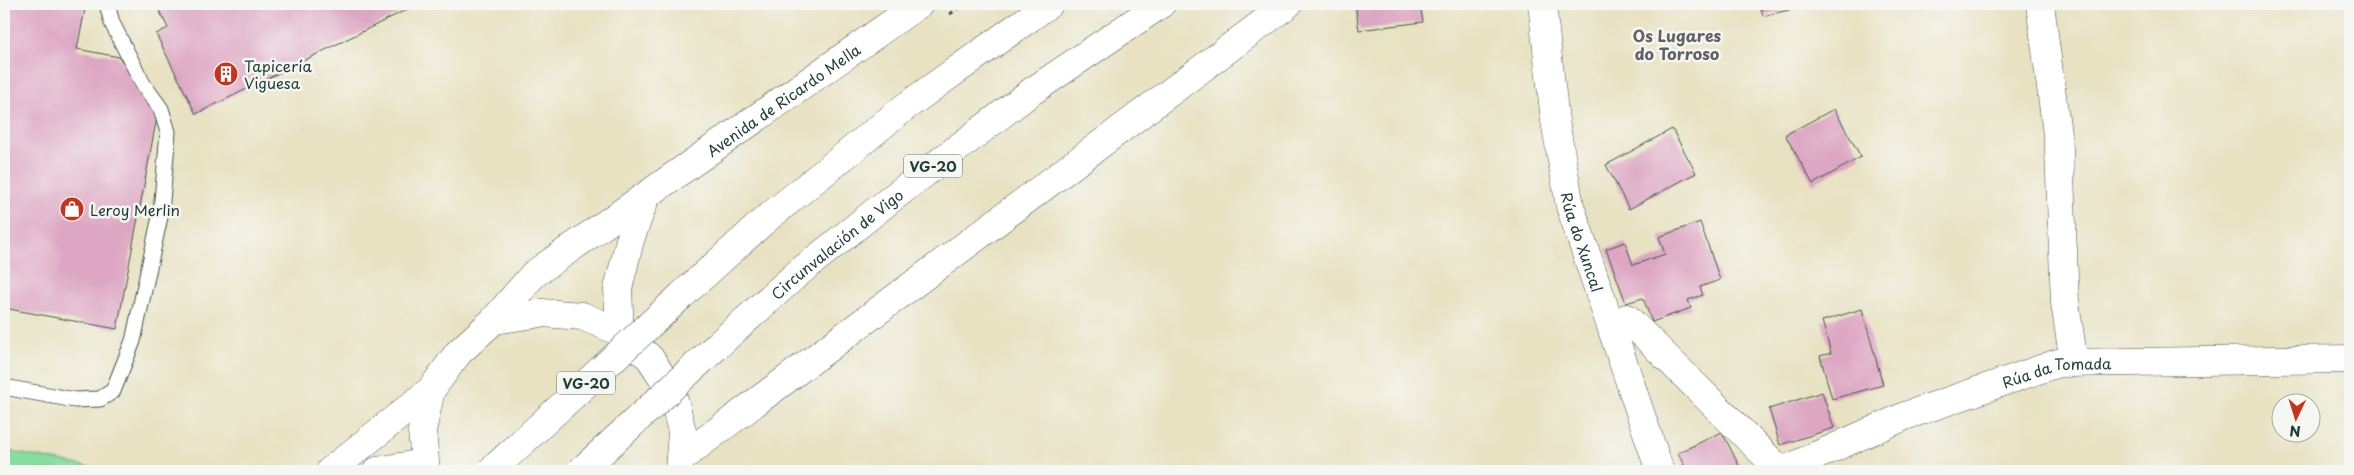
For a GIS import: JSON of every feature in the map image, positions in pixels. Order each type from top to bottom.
[{"type":"main road","name":"Avenida de Ricardo Mella","points":[[431,390],[458,353],[494,320],[534,274],[919,4]]},
{"type":"main road","name":"VG-20","points":[[491,471],[765,220],[905,107],[1048,4]]},
{"type":"main road","name":"Circunvalación de Vigo","points":[[581,471],[797,274],[891,198],[1031,92],[1161,4]]},
{"type":"main road","points":[[679,465],[1288,4]]},
{"type":"main road","name":"Rúa do Xuncal","points":[[1542,4],[1555,121],[1570,206],[1660,471]]},
{"type":"main road","points":[[2040,4],[2059,149],[2065,303],[2074,363]]},
{"type":"main road","points":[[620,332],[618,289],[630,240],[646,196]]},
{"type":"main road","points":[[494,320],[542,313],[582,316],[620,332],[650,358],[672,392],[682,431],[679,465]]},
{"type":"main road","points":[[1627,318],[1782,471]]},
{"type":"main road","name":"Rúa da Tomada","points":[[1782,471],[1905,416],[2058,363],[2350,359]]},
{"type":"main road","points":[[377,471],[424,467],[422,431],[431,390]]},
{"type":"main road","points":[[330,471],[431,390]]},
{"type":"lane","points":[[4,387],[75,400],[100,399],[113,391],[133,341],[161,212],[168,132],[161,109],[143,84],[112,23],[107,4]]},
{"type":"green space","points":[[4,450],[110,471],[4,471]]},
{"type":"building","name":"Leroy Merlin","points":[[4,4],[86,4],[77,49],[119,57],[158,111],[117,329],[4,308]]},
{"type":"building","name":"Tapicería Viguesa","points":[[156,4],[418,4],[196,114],[156,34],[168,28]]},
{"type":"building","points":[[1355,4],[1420,4],[1423,22],[1359,30]]},
{"type":"building","points":[[1760,4],[1811,4],[1811,5],[1763,16]]},
{"type":"building","points":[[1834,109],[1861,157],[1813,184],[1785,135]]},
{"type":"building","points":[[1672,129],[1696,173],[1629,209],[1606,165]]},
{"type":"building","points":[[1700,222],[1720,280],[1700,287],[1703,295],[1688,300],[1691,308],[1652,322],[1643,298],[1626,303],[1606,249],[1625,242],[1633,265],[1665,254],[1659,237]]},
{"type":"building","points":[[1862,309],[1883,385],[1832,399],[1820,356],[1831,353],[1822,321]]},
{"type":"building","points":[[1822,392],[1834,428],[1780,445],[1769,409]]},
{"type":"building","points":[[1722,432],[1742,471],[1687,471],[1678,453]]},
{"type":"place","name":"Tapicería Viguesa","points":[[226,74]]},
{"type":"place","name":"Leroy Merlin","points":[[72,209]]},
{"type":"district","name":"Os Lugares do Torroso","points":[[1677,44]]}]
